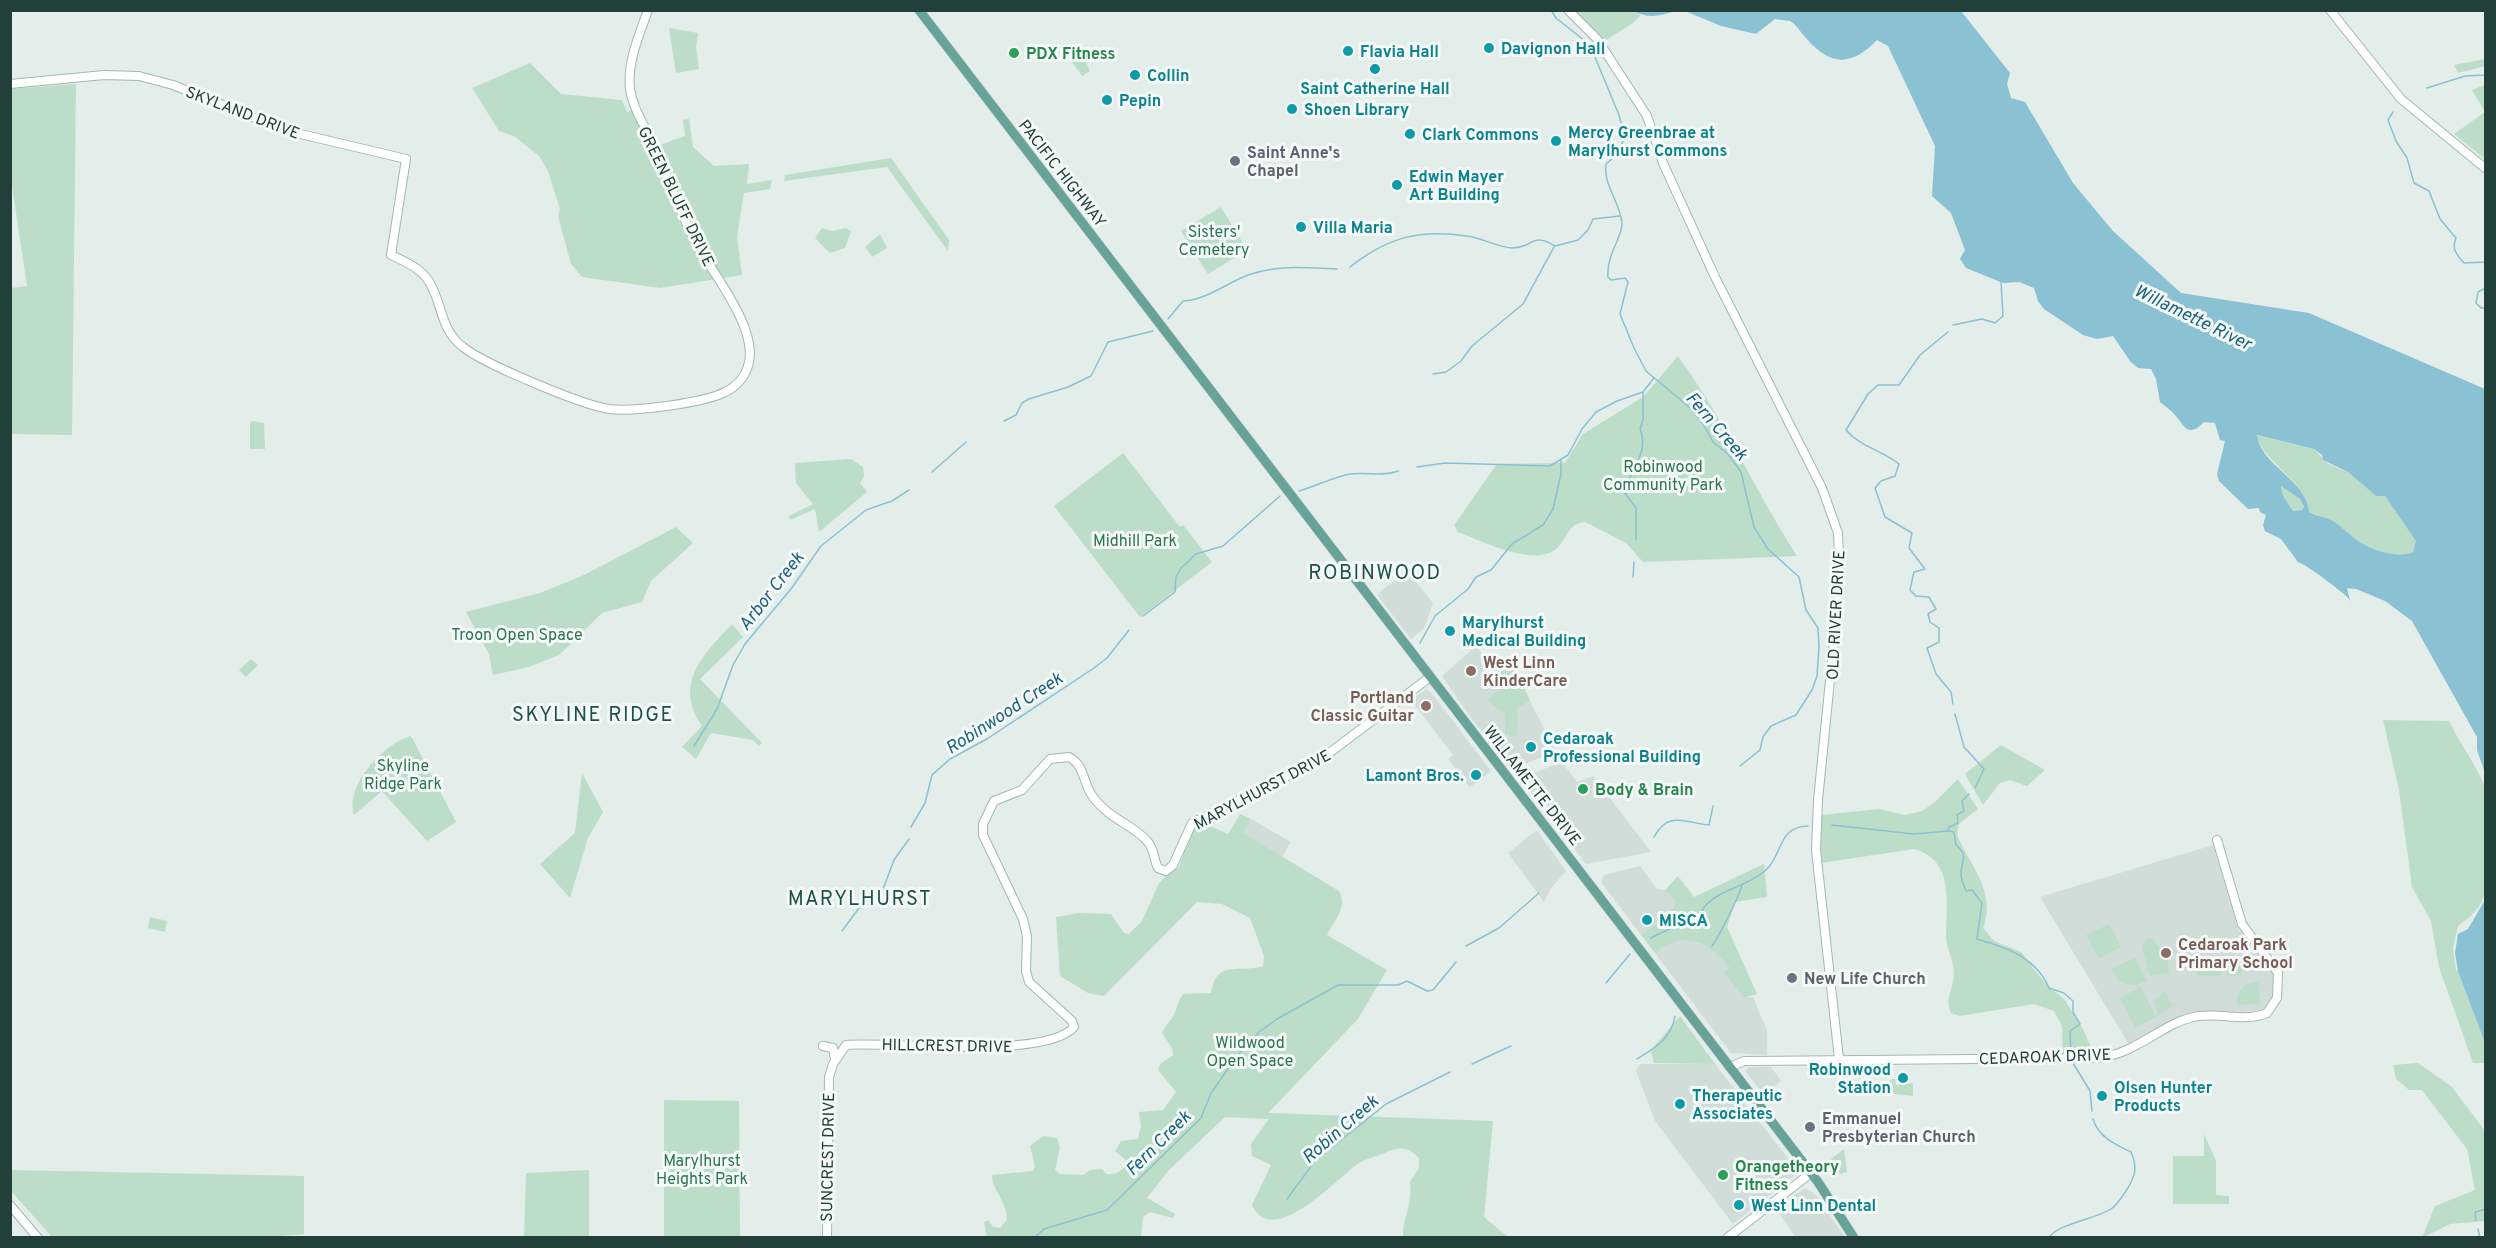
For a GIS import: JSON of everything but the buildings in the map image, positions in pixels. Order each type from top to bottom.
[{"type":"main road","name":"PACIFIC HIGHWAY","points":[[919,10],[1183,355]]},
{"type":"main road","name":"WILLAMETTE DRIVE","points":[[1183,355],[1811,1173],[1854,1238]]},
{"type":"street","name":"OLD RIVER DRIVE","points":[[1568,10],[1593,35],[1622,75],[1647,116],[1669,178],[1719,285],[1819,482],[1838,533],[1840,581],[1818,800],[1816,850],[1839,1059]]},
{"type":"street","points":[[2330,10],[2401,99],[2485,167]]},
{"type":"street","name":"GREEN BLUFF DRIVE","points":[[406,159],[391,255],[412,266],[426,277],[434,293],[444,325],[461,346],[481,359],[602,407],[627,409],[710,398],[735,386],[749,364],[748,335],[693,237],[632,100],[630,66],[646,14]]},
{"type":"street","name":"SKYLAND DRIVE","points":[[10,84],[117,75],[151,79],[288,131],[406,159]]},
{"type":"street","name":"MARYLHURST DRIVE","points":[[994,801],[1022,790],[1050,759],[1069,757],[1080,767],[1088,789],[1096,802],[1112,818],[1146,840],[1158,868],[1166,871],[1173,865],[1192,823],[1320,760],[1430,678]]},
{"type":"street","name":"HILLCREST DRIVE","points":[[846,1045],[882,1043],[1016,1047],[1033,1044],[1072,1029],[1072,1021],[1037,991],[1028,979],[1027,936],[1023,919],[984,842],[983,824],[994,801]]},
{"type":"street","name":"CEDAROAK DRIVE","points":[[1730,1067],[1744,1061],[2098,1058],[2131,1049],[2189,1018],[2249,1016],[2268,1012],[2277,998],[2278,973],[2242,924],[2217,840]]},
{"type":"street","name":"SUNCREST DRIVE","points":[[827,1238],[827,1100],[830,1073],[835,1060],[846,1045]]},
{"type":"street","points":[[823,1046],[833,1048],[835,1060]]},
{"type":"street","points":[[1727,1238],[1811,1173]]},
{"type":"street","points":[[10,1205],[38,1238]]},
{"type":"shaded area","points":[[1407,571],[1433,603],[1424,628],[1411,639],[1378,596],[1381,591]]},
{"type":"shaded area","points":[[1476,646],[1506,684],[1488,700],[1496,704],[1506,717],[1507,735],[1517,734],[1517,709],[1530,701],[1556,752],[1513,768],[1471,718],[1442,676]]},
{"type":"shaded area","points":[[1426,689],[1434,696],[1491,771],[1470,787],[1448,759],[1453,755],[1411,700]]},
{"type":"shaded area","points":[[1562,762],[1577,782],[1593,776],[1651,852],[1586,864],[1524,782],[1529,775]]},
{"type":"shaded area","points":[[1251,819],[1291,842],[1275,869],[1235,846]]},
{"type":"shaded area","points":[[1537,830],[1566,871],[1551,888],[1544,902],[1508,853]]},
{"type":"shaded area","name":"Cedaroak Park Primary School","points":[[2213,845],[2238,929],[2273,972],[2273,998],[2268,1008],[2261,1011],[2187,1013],[2135,1043],[2128,1043],[2040,897]]},
{"type":"shaded area","points":[[1640,866],[1657,889],[1665,890],[1675,900],[1675,906],[1663,919],[1641,935],[1601,882],[1604,875]]},
{"type":"shaded area","points":[[1690,939],[1717,951],[1731,968],[1724,973],[1744,998],[1753,997],[1767,1031],[1767,1055],[1731,1053],[1655,953],[1666,943]]},
{"type":"shaded area","points":[[1640,1064],[1715,1064],[1736,1091],[1736,1096],[1749,1108],[1793,1165],[1794,1176],[1733,1224],[1655,1121],[1636,1071]]},
{"type":"shaded area","points":[[1748,1067],[1771,1067],[1781,1081],[1764,1095],[1745,1071]]},
{"type":"shaded area","points":[[1805,1188],[1815,1194],[1845,1237],[1795,1237],[1776,1208]]},
{"type":"green space","points":[[1573,11],[1634,11],[1641,15],[1604,42]]},
{"type":"green space","points":[[669,28],[698,33],[696,46],[699,69],[676,73]]},
{"type":"green space","points":[[1080,56],[1090,71],[1082,76],[1072,62]]},
{"type":"green space","points":[[2485,59],[2485,66],[2458,73],[2454,65]]},
{"type":"green space","points":[[530,63],[561,94],[622,100],[627,112],[638,108],[660,145],[685,136],[683,120],[689,119],[693,147],[714,166],[749,164],[747,184],[772,180],[770,189],[744,193],[737,237],[742,275],[660,288],[582,277],[571,264],[558,216],[560,209],[548,171],[539,156],[514,136],[499,131],[472,88]]},
{"type":"green space","points":[[76,84],[72,435],[11,434],[11,288],[27,286],[11,179],[11,89]]},
{"type":"green space","points":[[2485,85],[2486,157],[2484,158],[2454,134],[2485,112],[2472,90]]},
{"type":"green space","points":[[891,158],[949,240],[948,251],[887,167],[784,181],[785,175]]},
{"type":"green space","name":"Sisters' Cemetery","points":[[1221,207],[1247,250],[1208,274],[1181,231]]},
{"type":"green space","points":[[822,228],[832,231],[846,228],[851,231],[845,248],[830,253],[815,238]]},
{"type":"green space","points":[[880,234],[887,248],[872,257],[865,247]]},
{"type":"green space","name":"Robinwood Community Park","points":[[1678,356],[1725,430],[1797,556],[1643,562],[1626,543],[1585,522],[1572,527],[1559,546],[1550,553],[1538,555],[1495,547],[1458,532],[1454,525],[1497,464],[1565,463],[1583,434],[1643,397]]},
{"type":"green space","points":[[253,421],[264,423],[265,449],[250,449],[250,423]]},
{"type":"green space","points":[[2256,435],[2314,449],[2328,464],[2348,472],[2376,496],[2385,496],[2417,541],[2413,552],[2392,554],[2370,548],[2331,520],[2309,512],[2302,492],[2268,455]]},
{"type":"green space","name":"Midhill Park","points":[[1123,453],[1180,527],[1183,525],[1212,562],[1140,617],[1054,506]]},
{"type":"green space","points":[[851,459],[863,467],[864,476],[860,483],[867,492],[819,532],[815,509],[790,520],[789,516],[813,504],[796,483],[795,463]]},
{"type":"green space","points":[[2281,486],[2300,499],[2304,508],[2302,510],[2293,511],[2282,494]]},
{"type":"green space","name":"Troon Open Space","points":[[676,527],[693,543],[651,581],[642,602],[602,613],[559,655],[529,667],[493,675],[489,654],[466,612],[540,593],[584,575]]},
{"type":"green space","points":[[732,624],[743,637],[700,679],[762,743],[759,746],[753,740],[711,733],[696,759],[682,747],[702,726],[690,697],[691,683],[702,659]]},
{"type":"green space","points":[[251,659],[258,665],[246,677],[239,670]]},
{"type":"green space","points":[[1507,665],[1516,668],[1530,701],[1517,709],[1517,734],[1513,737],[1505,733],[1505,715],[1487,700],[1505,684],[1499,675]]},
{"type":"green space","points":[[2383,720],[2449,721],[2484,785],[2487,837],[2485,891],[2478,907],[2458,926],[2453,947],[2456,971],[2485,957],[2485,1063],[2473,1063],[2439,967],[2431,921],[2412,887],[2399,790]]},
{"type":"green space","name":"Skyline Ridge Park","points":[[411,736],[456,822],[427,841],[382,791],[354,815],[352,804],[361,779],[378,756],[400,740]]},
{"type":"green space","points":[[2001,745],[2045,770],[2027,786],[2010,780],[2000,783],[1983,805],[1965,774]]},
{"type":"green space","points":[[582,773],[603,812],[588,838],[570,898],[540,864],[575,833]]},
{"type":"green space","points":[[1958,779],[1978,809],[1959,824],[1957,835],[1984,891],[1987,903],[1983,928],[1994,941],[2021,952],[2045,983],[2065,1000],[2084,1031],[2093,1052],[2063,1054],[2062,1026],[2054,1011],[2034,1004],[1960,1016],[1951,1013],[1949,998],[1954,973],[1946,941],[1947,897],[1942,873],[1927,855],[1914,849],[1821,863],[1821,815],[1879,809],[1905,815],[1922,811],[1935,802]]},
{"type":"green space","name":"Wildwood Open Space","points":[[1240,814],[1251,819],[1243,833],[1339,891],[1341,908],[1327,935],[1387,970],[1358,1019],[1268,1113],[1493,1121],[1484,1217],[1508,1237],[1403,1237],[1411,1190],[1410,1182],[1419,1168],[1419,1158],[1402,1148],[1359,1163],[1317,1198],[1287,1217],[1273,1220],[1261,1216],[1252,1205],[1271,1165],[1252,1156],[1251,1144],[1269,1119],[1225,1117],[1169,1170],[1147,1198],[1175,1214],[1173,1218],[1150,1212],[1143,1217],[1141,1237],[987,1237],[984,1222],[988,1220],[993,1227],[1000,1228],[1007,1220],[1005,1207],[994,1185],[992,1175],[1033,1171],[1035,1166],[1030,1146],[1043,1136],[1057,1138],[1060,1148],[1055,1170],[1060,1174],[1083,1175],[1090,1170],[1102,1169],[1106,1174],[1113,1174],[1124,1168],[1128,1162],[1115,1151],[1121,1141],[1138,1139],[1141,1126],[1139,1112],[1163,1110],[1176,1092],[1158,1070],[1160,1064],[1173,1055],[1172,1048],[1162,1033],[1174,1015],[1183,994],[1211,993],[1218,975],[1224,971],[1263,966],[1264,956],[1250,918],[1222,904],[1197,902],[1104,996],[1088,993],[1060,976],[1056,917],[1079,913],[1111,914],[1124,933],[1129,934],[1142,921],[1158,885],[1165,876],[1179,867],[1192,830],[1198,825],[1206,824],[1228,834]]},
{"type":"green space","points":[[1764,864],[1767,897],[1735,902],[1727,927],[1757,994],[1744,998],[1724,973],[1730,968],[1714,951],[1705,946],[1686,940],[1665,946],[1655,953],[1641,935],[1663,919],[1675,906],[1675,900],[1665,890],[1678,876],[1694,897]]},
{"type":"green space","points":[[150,917],[167,921],[165,932],[148,928]]},
{"type":"green space","points":[[2109,924],[2121,947],[2099,959],[2086,935]]},
{"type":"green space","points":[[2152,938],[2168,961],[2169,973],[2150,976],[2142,947],[2147,939]]},
{"type":"green space","points":[[2135,958],[2147,981],[2135,985],[2126,984],[2118,979],[2111,969]]},
{"type":"green space","points":[[2197,965],[2221,965],[2221,976],[2197,976]]},
{"type":"green space","points":[[2226,965],[2242,965],[2242,975],[2227,976]]},
{"type":"green space","points":[[2254,982],[2259,983],[2260,1004],[2237,1005],[2241,990]]},
{"type":"green space","points":[[2141,987],[2156,1017],[2135,1028],[2120,998]]},
{"type":"green space","points":[[2165,992],[2173,1006],[2158,1015],[2154,1001]]},
{"type":"green space","points":[[1680,1016],[1715,1064],[1654,1063],[1651,1050]]},
{"type":"green space","points":[[2418,1063],[2452,1087],[2485,1131],[2485,1221],[2450,1224],[2422,1238],[2435,1206],[2475,1190],[2467,1149],[2422,1090],[2409,1090],[2396,1079],[2393,1065]]},
{"type":"green space","points":[[1891,1079],[1895,1079],[1896,1085],[1913,1083],[1913,1096],[1894,1094],[1889,1086]]},
{"type":"green space","name":"Marylhurst Heights Park","points":[[664,1100],[739,1101],[740,1237],[664,1237]]},
{"type":"green space","points":[[2204,1134],[2216,1161],[2216,1195],[2229,1196],[2229,1204],[2173,1204],[2173,1156],[2204,1156]]},
{"type":"green space","points":[[1844,1149],[1847,1172],[1840,1174],[1831,1159]]},
{"type":"green space","points":[[10,1170],[304,1176],[304,1234],[256,1238],[52,1237],[11,1191]]},
{"type":"green space","points":[[589,1170],[589,1237],[524,1237],[526,1173]]},
{"type":"water","points":[[1634,11],[1675,11],[1654,16]]},
{"type":"water","name":"Willamette River","points":[[1685,11],[1961,11],[2010,73],[2007,84],[2011,98],[2025,102],[2073,183],[2113,231],[2181,293],[2309,313],[2485,389],[2485,773],[2477,750],[2477,737],[2412,621],[2385,601],[2356,589],[2347,588],[2351,603],[2333,585],[2298,562],[2281,539],[2265,531],[2263,525],[2266,515],[2260,512],[2259,508],[2248,509],[2219,481],[2217,474],[2225,441],[2220,440],[2215,423],[2204,422],[2199,427],[2190,430],[2184,427],[2160,402],[2156,379],[2151,369],[2138,368],[2130,361],[2113,336],[2097,339],[2083,335],[2044,309],[2038,301],[2034,288],[2019,282],[2003,283],[1966,268],[1960,259],[1965,250],[1951,213],[1932,196],[1935,146],[1888,46],[1877,40],[1859,55],[1841,60],[1824,54],[1790,21],[1775,19],[1756,34],[1721,26]],"holes":[[[2257,435],[2314,449],[2322,455],[2323,460],[2348,472],[2376,496],[2385,496],[2416,541],[2413,552],[2392,554],[2370,548],[2331,520],[2309,512],[2301,491],[2267,456],[2260,446]],[[2281,486],[2300,499],[2304,507],[2302,510],[2293,511],[2282,494]]]},
{"type":"water","points":[[2485,900],[2485,1043],[2458,971],[2455,953],[2458,934],[2468,929]]},
{"type":"waterway","name":"Fern Creek","points":[[1551,10],[1556,18],[1590,45],[1619,115],[1625,138],[1615,156],[1606,164],[1607,179],[1622,223],[1609,261],[1608,277],[1611,280],[1625,278],[1628,282],[1620,314],[1634,348],[1646,371],[1689,407],[1702,422],[1713,442],[1728,454],[1741,472],[1754,527],[1768,549],[1799,577],[1806,610],[1818,628],[1817,676],[1812,690],[1796,715],[1771,726],[1763,737],[1760,750],[1740,766]]},
{"type":"waterway","points":[[2427,88],[2465,76],[2486,75]]},
{"type":"waterway","points":[[2393,112],[2388,120],[2396,141],[2407,158],[2414,183],[2429,191],[2440,219],[2456,238],[2454,249],[2457,254],[2464,263],[2486,262]]},
{"type":"waterway","name":"Arbor Creek","points":[[1350,267],[1391,242],[1419,235],[1467,236],[1512,248],[1519,248],[1536,240],[1555,246],[1578,240],[1588,230],[1593,219],[1620,216]]},
{"type":"waterway","points":[[1433,374],[1446,372],[1461,361],[1472,346],[1523,304],[1554,247]]},
{"type":"waterway","name":"Arbor Creek","points":[[1168,319],[1183,301],[1200,298],[1248,275],[1281,268],[1337,269]]},
{"type":"waterway","points":[[1953,325],[1982,319],[1995,323],[2003,316],[2001,282]]},
{"type":"waterway","points":[[2486,288],[2478,292],[2476,303],[2481,308],[2486,308]]},
{"type":"waterway","name":"Arbor Creek","points":[[1004,421],[1016,415],[1022,403],[1029,399],[1068,387],[1091,376],[1108,342],[1153,331]]},
{"type":"waterway","points":[[1948,332],[1920,355],[1899,385],[1878,385],[1868,394],[1846,430],[1864,445],[1899,464],[1895,476],[1881,481],[1875,488],[1885,517],[1912,533],[1909,548],[1925,569],[1914,572],[1910,590],[1916,596],[1929,597],[1936,609],[1928,614],[1930,622],[1939,628],[1939,642],[1927,648],[1936,674],[1951,692],[1953,704]]},
{"type":"waterway","name":"Robinwood Creek","points":[[1417,467],[1445,463],[1550,466],[1568,455],[1582,429],[1596,412],[1617,401],[1643,392],[1654,378]]},
{"type":"waterway","points":[[1636,540],[1636,508],[1624,492],[1643,445],[1640,429],[1643,420],[1643,392]]},
{"type":"waterway","name":"Arbor Creek","points":[[932,472],[966,442]]},
{"type":"waterway","points":[[1420,643],[1435,616],[1468,589],[1476,577],[1491,570],[1512,544],[1543,525],[1553,509],[1561,474],[1561,461]]},
{"type":"waterway","name":"Robinwood Creek","points":[[1299,491],[1350,474],[1386,474],[1398,471]]},
{"type":"waterway","name":"Arbor Creek","points":[[694,746],[717,709],[733,665],[745,644],[791,589],[821,546],[866,510],[892,501],[909,490]]},
{"type":"waterway","name":"Robinwood Creek","points":[[1143,616],[1175,592],[1176,577],[1181,568],[1196,554],[1223,546],[1280,496]]},
{"type":"waterway","points":[[1633,577],[1634,562]]},
{"type":"waterway","name":"Robinwood Creek","points":[[911,827],[925,803],[932,775],[950,759],[987,739],[1094,668],[1107,658],[1129,630]]},
{"type":"waterway","points":[[1955,714],[1964,747],[1984,769],[1975,788]]},
{"type":"waterway","points":[[1969,794],[1962,801],[1964,811],[1957,815],[1958,823],[1949,827],[1948,831],[1954,832],[1956,845],[1963,853],[1961,876],[1966,891],[1972,890],[1982,903],[1977,939],[2019,955],[2036,969],[2049,988],[2064,993],[2073,1001],[2073,1012],[2080,1024],[2070,1031],[2071,1053]]},
{"type":"waterway","name":"Fern Creek","points":[[1654,837],[1659,829],[1671,821],[1709,825],[1713,806]]},
{"type":"waterway","name":"Robin Creek","points":[[1832,825],[1914,834],[1948,831]]},
{"type":"waterway","name":"Robin Creek","points":[[1651,938],[1669,929],[1695,925],[1700,913],[1716,897],[1746,883],[1766,870],[1791,831],[1808,826]]},
{"type":"waterway","name":"Robinwood Creek","points":[[842,931],[859,908],[871,903],[883,889],[894,860],[909,839]]},
{"type":"waterway","points":[[1712,946],[1729,915],[1742,884]]},
{"type":"waterway","name":"Fern Creek","points":[[1466,946],[1499,928],[1539,893]]},
{"type":"waterway","name":"Robin Creek","points":[[1606,983],[1630,954]]},
{"type":"waterway","name":"Fern Creek","points":[[1034,1238],[1044,1229],[1107,1210],[1201,1118],[1211,1093],[1237,1056],[1259,1032],[1277,1019],[1338,985],[1398,985],[1407,981],[1427,991],[1433,990],[1456,962]]},
{"type":"waterway","points":[[1637,1059],[1666,1036],[1675,1016]]},
{"type":"waterway","name":"Robin Creek","points":[[1472,1064],[1511,1046]]},
{"type":"waterway","points":[[2073,1063],[2090,1091],[2092,1111]]},
{"type":"waterway","name":"Robin Creek","points":[[1287,1199],[1315,1161],[1386,1104],[1450,1072]]},
{"type":"waterway","points":[[2049,1238],[2053,1233],[2068,1225],[2111,1209],[2121,1198],[2133,1177],[2135,1168],[2131,1152],[2103,1136],[2093,1119]]},
{"type":"waterway","points":[[2476,1220],[2475,1212],[2486,1209]]},
{"type":"waterway","points":[[2478,1229],[2480,1238]]},
{"type":"place","name":"Davignon Hall","points":[[1489,48]]},
{"type":"place","name":"Flavia Hall","points":[[1348,51]]},
{"type":"place","name":"PDX Fitness","points":[[1014,53]]},
{"type":"place","name":"Saint Catherine Hall","points":[[1375,69]]},
{"type":"place","name":"Collin","points":[[1135,75]]},
{"type":"place","name":"Pepin","points":[[1107,100]]},
{"type":"place","name":"Shoen Library","points":[[1292,109]]},
{"type":"place","name":"Clark Commons","points":[[1410,134]]},
{"type":"place","name":"Mercy Greenbrae at Marylhurst Commons","points":[[1556,141]]},
{"type":"place","name":"Saint Anne's Chapel","points":[[1235,161]]},
{"type":"place","name":"Edwin Mayer Art Building","points":[[1397,185]]},
{"type":"place","name":"Villa Maria","points":[[1301,227]]},
{"type":"place","name":"Marylhurst Medical Building","points":[[1450,631]]},
{"type":"place","name":"West Linn KinderCare","points":[[1471,671]]},
{"type":"place","name":"Portland Classic Guitar","points":[[1426,706]]},
{"type":"place","name":"Cedaroak Professional Building","points":[[1531,747]]},
{"type":"place","name":"Lamont Bros.","points":[[1476,775]]},
{"type":"place","name":"Body & Brain","points":[[1583,789]]},
{"type":"place","name":"MISCA","points":[[1647,920]]},
{"type":"place","name":"Cedaroak Park Primary School","points":[[2166,953]]},
{"type":"place","name":"New Life Church","points":[[1792,978]]},
{"type":"place","name":"Robinwood Station","points":[[1903,1078]]},
{"type":"place","name":"Olsen Hunter Products","points":[[2102,1096]]},
{"type":"place","name":"Therapeutic Associates","points":[[1680,1104]]},
{"type":"place","name":"Emmanuel Presbyterian Church","points":[[1810,1127]]},
{"type":"place","name":"Orangetheory Fitness","points":[[1723,1175]]},
{"type":"place","name":"West Linn Dental","points":[[1739,1205]]},
{"type":"district","name":"ROBINWOOD","points":[[1375,572]]},
{"type":"district","name":"SKYLINE RIDGE","points":[[593,714]]},
{"type":"district","name":"MARYLHURST","points":[[860,898]]}]
